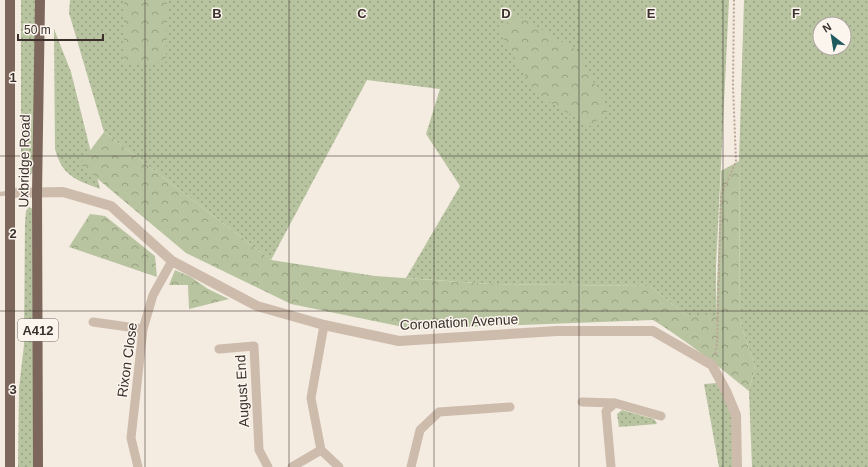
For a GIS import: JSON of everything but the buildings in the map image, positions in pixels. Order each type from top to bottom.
[{"type":"main road","name":"Uxbridge Road","points":[[10,0],[5,194],[10,467]]},
{"type":"main road","name":"Uxbridge Road","points":[[38,467],[40,0]]},
{"type":"street","name":"Coronation Avenue","points":[[5,194],[64,192],[111,206],[172,260],[257,306],[324,325],[399,341],[557,331],[653,331],[712,365]]},
{"type":"street","name":"Rixon Close","points":[[138,467],[131,438],[143,329],[153,295],[172,260]]},
{"type":"street","points":[[93,322],[143,329]]},
{"type":"street","points":[[324,325],[310,398],[322,450],[340,467]]},
{"type":"street","name":"August End","points":[[219,349],[254,346],[259,450],[268,467]]},
{"type":"street","points":[[712,365],[726,391],[736,415],[737,467]]},
{"type":"street","points":[[582,402],[615,403],[660,416]]},
{"type":"street","points":[[611,467],[606,411],[615,403]]},
{"type":"street","points":[[411,467],[420,430],[439,412],[510,408]]},
{"type":"street","points":[[292,467],[322,450]]},
{"type":"path","points":[[712,365],[717,346],[721,195],[736,162],[733,86],[734,0]]},
{"type":"green space","points":[[21,0],[37,0],[33,172],[30,175],[23,166],[21,154]]},
{"type":"green space","points":[[70,0],[729,0],[716,267],[716,316],[687,316],[650,286],[490,284],[406,278],[460,186],[426,134],[440,89],[367,80],[271,260],[104,132],[69,13]]},
{"type":"green space","points":[[124,0],[167,0],[166,62],[124,65]]},
{"type":"green space","points":[[744,0],[868,0],[868,467],[752,467],[749,391],[755,367],[740,322],[739,161]]},
{"type":"green space","points":[[517,15],[576,50],[609,110],[590,126],[536,94],[498,30]]},
{"type":"green space","points":[[54,29],[71,72],[100,189],[71,176],[62,165],[55,149]]},
{"type":"green space","points":[[104,132],[271,260],[375,276],[490,284],[650,286],[687,316],[716,316],[721,171],[739,161],[740,322],[755,367],[749,391],[690,345],[653,320],[413,329],[291,304],[186,253],[80,164]]},
{"type":"green space","points":[[29,207],[33,209],[33,467],[18,467],[19,388],[24,345],[25,222],[26,211]]},
{"type":"green space","points":[[90,214],[105,216],[155,256],[157,277],[69,247]]},
{"type":"green space","points":[[175,270],[191,277],[208,289],[229,299],[189,309],[188,285],[169,285]]},
{"type":"green space","points":[[717,383],[733,413],[735,467],[719,467],[704,384]]},
{"type":"green space","points":[[622,410],[654,419],[657,424],[619,427],[617,414]]}]
